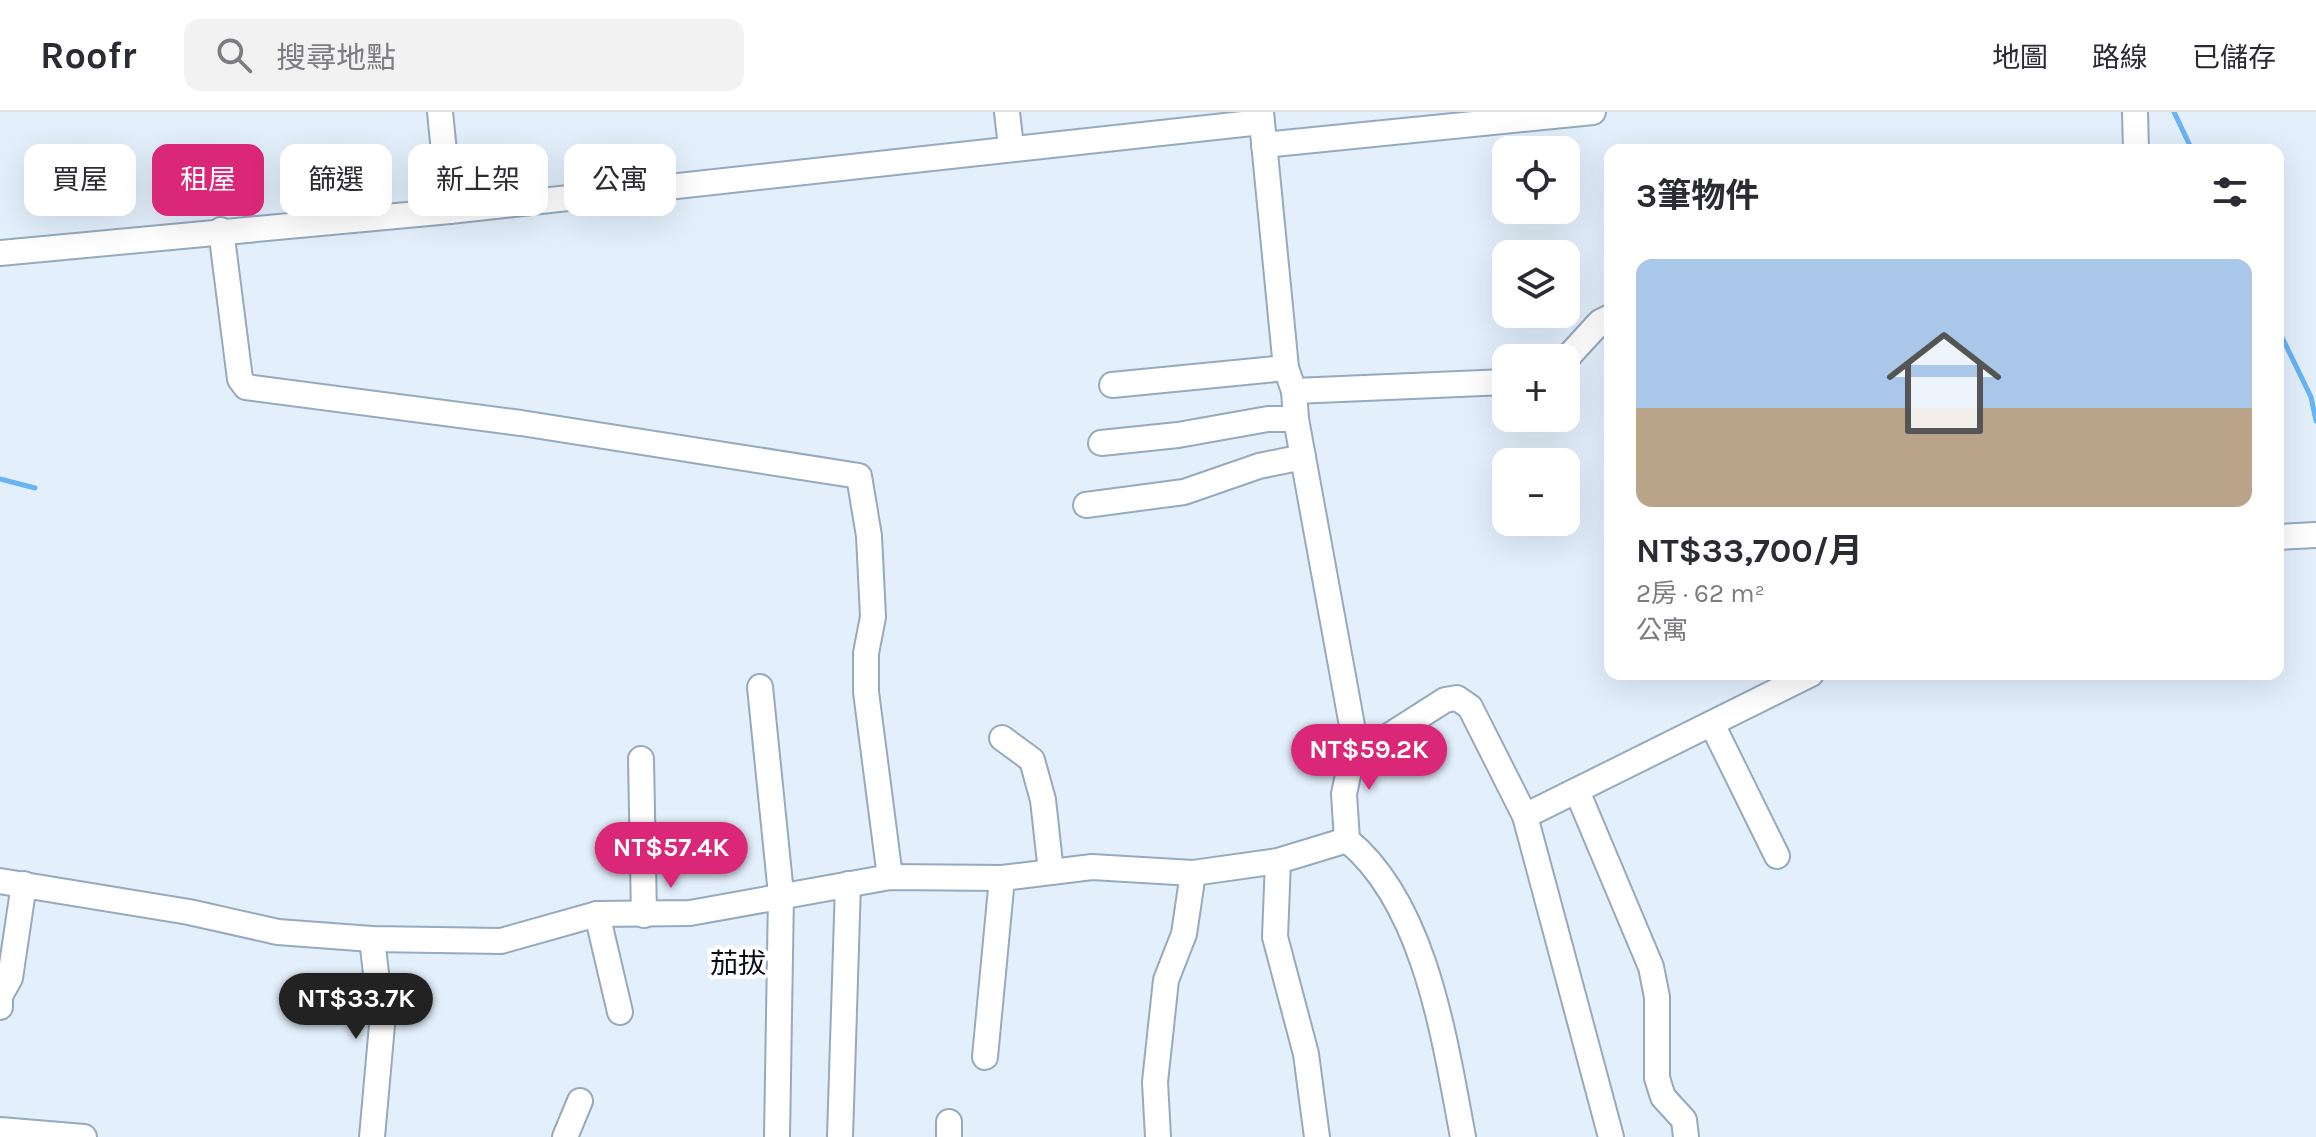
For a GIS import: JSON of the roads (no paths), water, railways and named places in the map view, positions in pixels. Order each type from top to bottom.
[{"type":"street","points":[[440,112],[443,144]]},
{"type":"street","points":[[1007,112],[1011,147]]},
{"type":"street","points":[[548,200],[1011,147],[1262,126],[1593,112]]},
{"type":"street","points":[[2135,112],[2136,144]]},
{"type":"street","points":[[1262,126],[1286,368],[1294,391],[1296,419],[1355,742],[1344,794],[1347,840],[1365,854],[1419,941],[1463,1137]]},
{"type":"street","points":[[0,253],[408,214]]},
{"type":"street","points":[[221,230],[240,379],[246,387],[521,423],[859,476],[869,536],[873,617],[866,653],[866,692],[890,877]]},
{"type":"street","points":[[1580,344],[1604,320]]},
{"type":"street","points":[[1112,385],[1286,368]]},
{"type":"street","points":[[1294,391],[1492,383]]},
{"type":"street","points":[[1101,443],[1178,435],[1268,419],[1296,419]]},
{"type":"street","points":[[1086,505],[1184,492],[1259,466],[1303,457]]},
{"type":"street","points":[[2284,537],[2316,535]]},
{"type":"street","points":[[1525,816],[1799,680]]},
{"type":"street","points":[[760,687],[781,894],[777,1137]]},
{"type":"street","points":[[1355,742],[1387,737],[1445,700],[1457,698],[1470,707],[1525,816],[1611,1137]]},
{"type":"street","points":[[1712,724],[1777,856]]},
{"type":"street","points":[[1002,738],[1032,760],[1043,800],[1051,872]]},
{"type":"street","points":[[641,759],[644,915]]},
{"type":"street","points":[[1577,791],[1651,967],[1657,997],[1657,1078],[1663,1097],[1684,1120],[1686,1137]]},
{"type":"street","points":[[0,1007],[0,996],[10,978],[12,883],[189,912],[278,932],[372,939],[501,941],[597,914],[690,913],[781,894],[890,877],[1002,878],[1092,867],[1193,873],[1278,861],[1347,840]]},
{"type":"street","points":[[1278,861],[1275,937],[1306,1054],[1317,1137]]},
{"type":"street","points":[[1158,1137],[1155,1082],[1166,980],[1184,934],[1193,873]]},
{"type":"street","points":[[985,1057],[1002,878]]},
{"type":"street","points":[[840,1137],[848,884]]},
{"type":"street","points":[[597,914],[620,1012]]},
{"type":"street","points":[[372,939],[382,1025],[372,1137]]},
{"type":"street","points":[[565,1137],[580,1101]]},
{"type":"street","points":[[8,1132],[84,1137]]},
{"type":"waterway","points":[[2174,112],[2189,144]]},
{"type":"waterway","points":[[2284,341],[2311,397],[2316,421]]},
{"type":"waterway","points":[[0,479],[35,488]]},
{"type":"district","name":"茄拔","points":[[738,963]]}]
